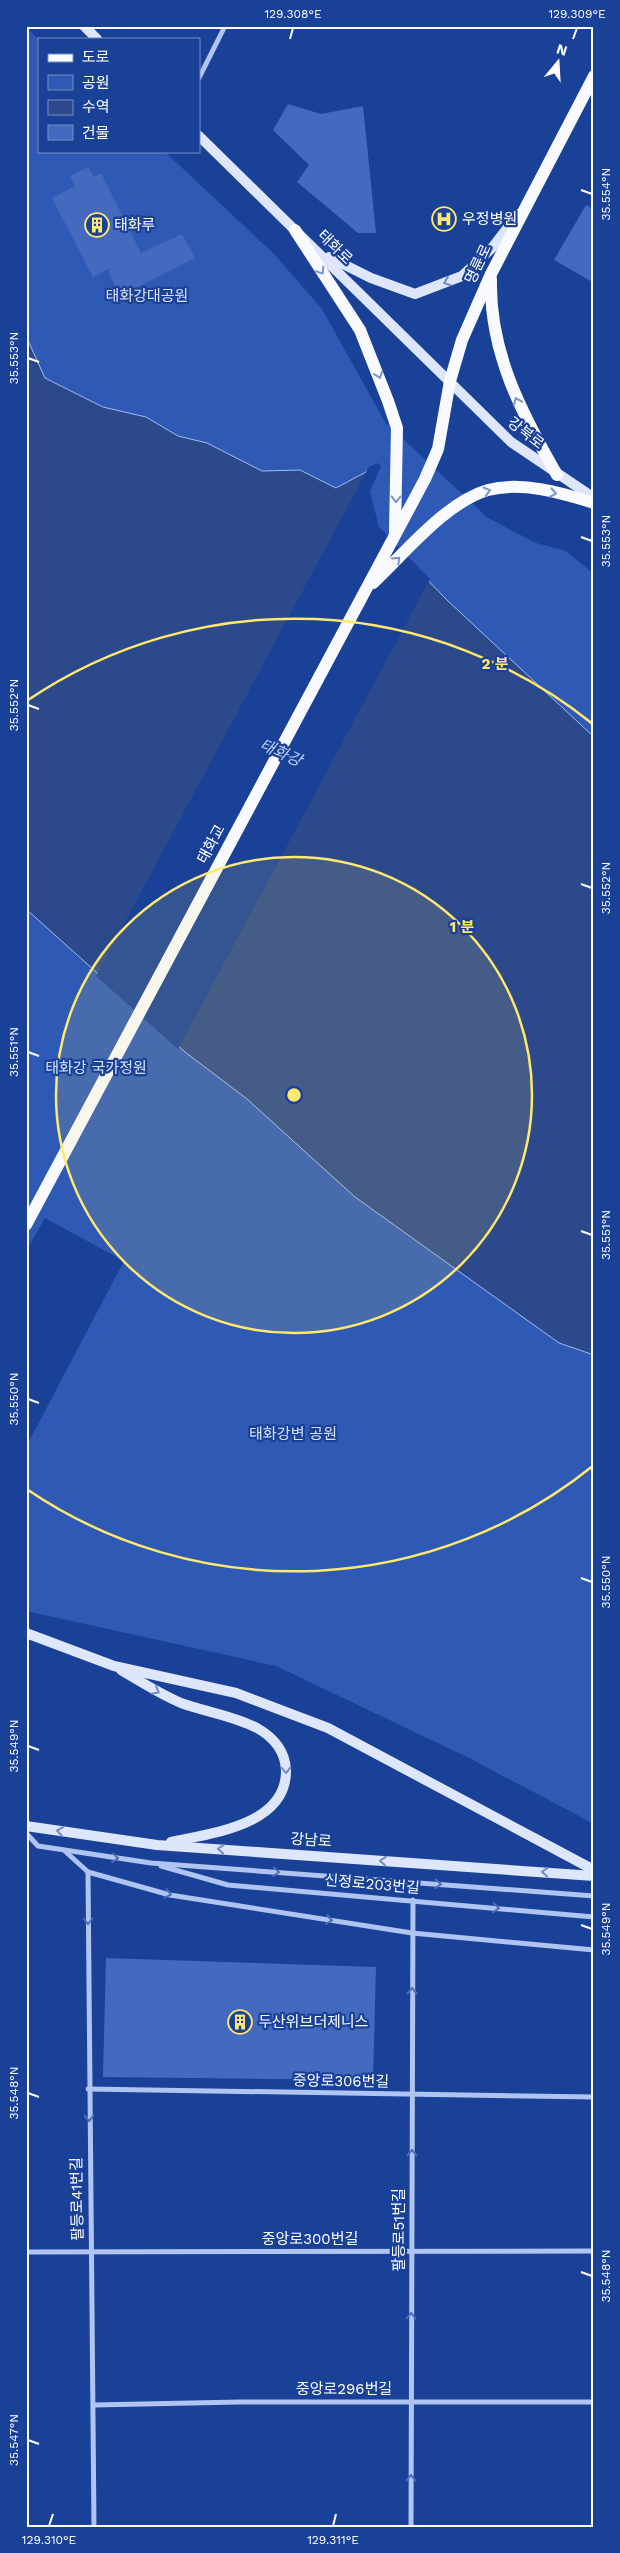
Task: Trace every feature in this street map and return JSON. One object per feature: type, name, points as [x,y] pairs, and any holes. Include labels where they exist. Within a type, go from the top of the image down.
[{"type":"main road","points":[[84,26],[96,38]]},
{"type":"main road","name":"명륜로","points":[[425,479],[438,449],[450,381],[462,340],[491,274],[594,76]]},
{"type":"main road","name":"태화로","points":[[200,137],[450,381]]},
{"type":"main road","points":[[319,252],[371,278],[415,294],[462,276],[492,248],[529,199]]},
{"type":"main road","points":[[295,230],[360,330],[376,366],[397,428],[395,534]]},
{"type":"main road","points":[[491,274],[490,302],[496,336],[508,378],[524,416],[557,475]]},
{"type":"main road","name":"강북로","points":[[450,381],[475,409],[511,442],[557,475],[594,498]]},
{"type":"main road","name":"태화교","points":[[26,1225],[425,479]]},
{"type":"main road","points":[[362,594],[440,518],[464,500],[489,490],[512,487],[556,493],[594,503]]},
{"type":"main road","points":[[26,1633],[114,1666],[236,1693],[328,1728],[594,1870]]},
{"type":"main road","points":[[114,1666],[160,1693],[257,1728],[277,1743],[286,1761],[286,1780],[277,1801],[259,1816],[222,1831],[157,1844]]},
{"type":"main road","name":"강남로","points":[[26,1826],[157,1844],[594,1876]]},
{"type":"street","points":[[200,76],[225,26]]},
{"type":"street","points":[[26,1834],[38,1846],[66,1852],[151,1863],[594,1896]]},
{"type":"street","points":[[66,1852],[88,1872],[170,1895],[412,1933],[594,1950]]},
{"type":"street","name":"신정로203번길","points":[[151,1863],[228,1885],[594,1917]]},
{"type":"street","name":"팔등로41번길","points":[[88,1872],[88,2089],[94,2405],[94,2527]]},
{"type":"street","name":"팔등로51번길","points":[[411,2527],[413,1900]]},
{"type":"street","name":"중앙로306번길","points":[[88,2089],[594,2097]]},
{"type":"street","name":"중앙로300번길","points":[[26,2252],[594,2252]]},
{"type":"street","name":"중앙로296번길","points":[[94,2405],[240,2402],[594,2402]]},
{"type":"green space","name":"태화강대공원","points":[[26,28],[38,38],[38,152],[165,152],[273,253],[322,309],[385,422],[488,518],[536,543],[566,551],[594,574],[594,737],[448,601],[336,488],[300,470],[262,471],[207,443],[178,436],[146,417],[103,407],[45,378],[26,336]]},
{"type":"green space","name":"태화강변 공원","points":[[26,909],[185,1052],[247,1099],[355,1197],[559,1343],[594,1355],[594,1824],[469,1758],[276,1666],[26,1611],[26,1447],[124,1261],[45,1218],[26,1251]]},
{"type":"water","name":"태화강","points":[[26,336],[45,378],[103,407],[146,417],[178,436],[207,443],[262,471],[300,470],[336,488],[379,465],[367,492],[377,528],[448,601],[594,737],[594,1355],[559,1343],[355,1197],[247,1099],[185,1052],[26,909]]},
{"type":"pier","points":[[378,463],[381,466],[370,492],[379,527],[430,579],[178,1049],[96,976],[369,467]]},
{"type":"building","points":[[288,104],[321,114],[363,106],[376,233],[358,233],[297,182],[309,165],[273,130]]},
{"type":"building","name":"태화루","points":[[88,167],[94,177],[101,173],[141,253],[182,234],[195,258],[120,296],[108,271],[111,268],[93,277],[52,198],[75,186],[70,176]]},
{"type":"building","points":[[586,205],[594,209],[594,283],[554,260]]},
{"type":"building","name":"두산위브더제니스","points":[[106,1958],[376,1967],[373,2080],[103,2077]]},
{"type":"place","name":"우정병원","points":[[444,219]]},
{"type":"place","name":"태화루","points":[[97,225]]},
{"type":"place","name":"두산위브더제니스","points":[[240,2022]]},
{"type":"park label","name":"태화강 국가정원","points":[[96,1068]]}]
